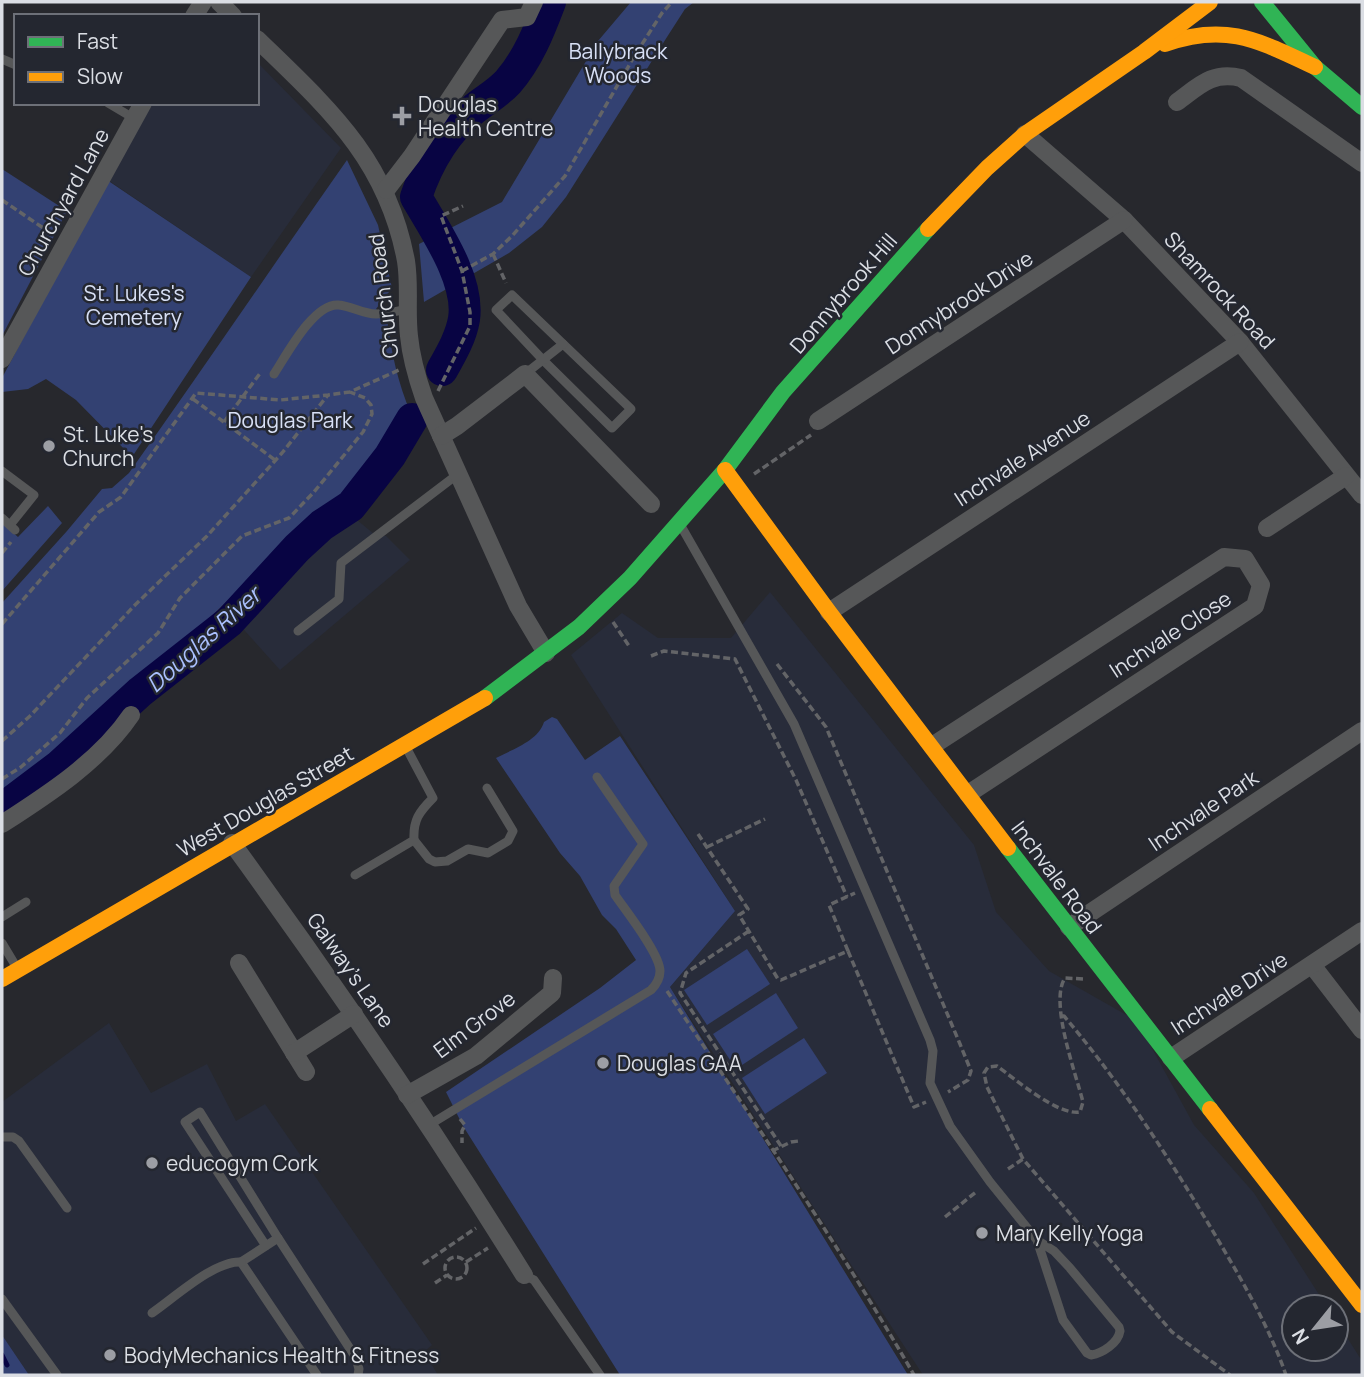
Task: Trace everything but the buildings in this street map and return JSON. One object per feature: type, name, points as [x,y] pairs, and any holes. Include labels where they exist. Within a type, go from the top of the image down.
[{"type":"main road","name":"Donnybrook Hill","points":[[546,653],[579,627],[630,578],[725,470],[783,392],[913,244],[987,168],[1025,134],[1144,52],[1210,2]]},
{"type":"main road","points":[[1262,2],[1315,67],[1362,107]]},
{"type":"main road","points":[[1144,52],[1179,37],[1218,31],[1250,39],[1315,67]]},
{"type":"main road","name":"Inchvale Road","points":[[725,470],[829,612],[1069,927],[1362,1305]]},
{"type":"main road","name":"West Douglas Street","points":[[2,979],[232,843],[405,746],[491,694],[546,653]]},
{"type":"street","points":[[386,190],[412,156],[502,20],[527,16],[534,2]]},
{"type":"street","name":"Church Road","points":[[259,41],[324,104],[364,153],[386,190],[398,225],[406,262],[410,291],[408,336],[416,376],[518,606],[546,653]]},
{"type":"street","points":[[1177,102],[1207,80],[1226,74],[1241,78],[1362,163]]},
{"type":"street","name":"Churchyard Lane","points":[[2,359],[139,111]]},
{"type":"street","name":"Shamrock Road","points":[[1025,134],[1124,220],[1240,342],[1362,495]]},
{"type":"street","name":"Donnybrook Drive","points":[[818,421],[1124,220]]},
{"type":"street","name":"Inchvale Avenue","points":[[829,612],[1240,342]]},
{"type":"street","points":[[441,436],[525,374],[651,503]]},
{"type":"street","points":[[1267,528],[1346,476]]},
{"type":"street","name":"Inchvale Close","points":[[932,746],[1224,557],[1245,559],[1261,585],[1255,606],[968,794]]},
{"type":"street","points":[[2,824],[50,792],[91,759],[131,715]]},
{"type":"street","name":"Inchvale Park","points":[[1069,927],[1362,731]]},
{"type":"street","name":"Galway's Lane","points":[[232,843],[429,1125],[495,1243],[524,1275]]},
{"type":"street","name":"Inchvale Drive","points":[[1171,1058],[1362,931]]},
{"type":"street","points":[[239,963],[306,1072]]},
{"type":"street","name":"Inchvale Drive","points":[[1312,965],[1362,1030]]},
{"type":"street","name":"Elm Grove","points":[[407,1095],[456,1069],[498,1040],[552,993],[553,978]]},
{"type":"street","points":[[294,1053],[354,1014]]},
{"type":"lane","points":[[116,105],[139,111]]},
{"type":"lane","points":[[512,295],[631,409],[612,428],[496,310],[512,295]]},
{"type":"lane","points":[[274,374],[311,320],[324,308],[341,304],[375,314],[408,309]]},
{"type":"lane","points":[[525,374],[563,344]]},
{"type":"lane","points":[[2,471],[34,495],[12,528],[2,518]]},
{"type":"lane","points":[[298,631],[339,599],[341,563],[458,474]]},
{"type":"lane","points":[[679,523],[776,690],[811,761],[930,1040],[933,1051],[930,1083],[937,1103],[990,1182],[1037,1240],[1054,1251],[1119,1327],[1118,1340],[1100,1353],[1087,1353],[1063,1320],[1037,1240]]},
{"type":"lane","points":[[405,746],[433,798],[414,821],[414,840],[429,859],[435,862],[447,861],[468,849],[488,853],[508,841],[513,831],[487,788]]},
{"type":"lane","points":[[429,1125],[651,990],[658,978],[660,973],[656,957],[615,895],[614,886],[643,844],[597,778]]},
{"type":"lane","points":[[355,875],[414,840]]},
{"type":"lane","points":[[2,917],[26,902]]},
{"type":"lane","points":[[2,943],[18,969]]},
{"type":"lane","points":[[266,1247],[185,1122],[200,1112],[356,1357],[358,1375]]},
{"type":"lane","points":[[2,1137],[13,1137],[19,1141],[67,1208]]},
{"type":"lane","points":[[152,1313],[217,1268],[234,1261],[242,1262],[278,1238]]},
{"type":"lane","points":[[242,1262],[317,1375]]},
{"type":"lane","points":[[524,1275],[534,1280],[600,1375]]},
{"type":"lane","points":[[2,1299],[57,1375]]},
{"type":"path","points":[[462,271],[493,254],[565,176],[632,60],[672,2]]},
{"type":"path","points":[[2,200],[66,244]]},
{"type":"path","points":[[445,380],[470,327],[468,291],[440,216],[463,206]]},
{"type":"path","points":[[493,254],[512,295]]},
{"type":"path","points":[[2,624],[99,512],[121,497],[196,393],[280,400],[328,395],[350,392],[399,370]]},
{"type":"path","points":[[224,423],[261,371]]},
{"type":"path","points":[[2,779],[60,733],[87,698],[158,633],[180,598],[242,536],[289,518],[314,492],[363,432],[372,414],[371,405],[365,398],[350,392]]},
{"type":"path","points":[[2,741],[30,716],[135,605],[208,536],[328,395]]},
{"type":"path","points":[[192,399],[275,460]]},
{"type":"path","points":[[739,487],[814,433],[818,421]]},
{"type":"path","points":[[2,553],[10,545]]},
{"type":"path","points":[[611,618],[629,646]]},
{"type":"path","points":[[651,656],[664,651],[735,659],[796,780],[847,897]]},
{"type":"path","points":[[774,661],[826,727],[971,1072],[968,1080],[957,1089],[943,1094]]},
{"type":"path","points":[[707,847],[765,819]]},
{"type":"path","points":[[698,834],[748,909],[739,915],[781,980],[848,951]]},
{"type":"path","points":[[882,881],[889,878]]},
{"type":"path","points":[[858,892],[829,905],[914,1107],[926,1101]]},
{"type":"path","points":[[749,931],[686,973],[680,993],[781,1146]]},
{"type":"path","points":[[1106,974],[1096,981],[1065,978],[1061,984],[1062,1027],[1083,1102],[1080,1112],[1068,1112],[997,1066],[988,1067],[984,1073],[987,1087],[1023,1158],[1172,1332],[1230,1375]]},
{"type":"path","points":[[658,978],[873,1306],[914,1375]]},
{"type":"path","points":[[1062,1016],[1122,1088],[1160,1144],[1258,1310],[1286,1375]]},
{"type":"path","points":[[451,1110],[465,1125],[462,1131],[465,1150]]},
{"type":"path","points":[[772,1151],[799,1141]]},
{"type":"path","points":[[1008,1169],[1023,1158]]},
{"type":"path","points":[[945,1217],[976,1192]]},
{"type":"path","points":[[423,1264],[476,1228],[483,1237]]},
{"type":"path","points":[[495,1243],[495,1256]]},
{"type":"path","points":[[466,1262],[495,1243]]},
{"type":"path","points":[[444,1250],[450,1258]]},
{"type":"path","points":[[460,1257],[466,1262],[468,1269],[464,1276],[457,1279],[447,1275],[445,1264],[450,1258],[460,1257]]},
{"type":"path","points":[[435,1283],[447,1275]]},
{"type":"shaded area","points":[[259,64],[341,148],[251,277],[108,180],[151,105],[259,105]]},
{"type":"shaded area","points":[[351,515],[374,534],[386,536],[410,560],[280,670],[237,622],[242,610],[299,552],[304,556]]},
{"type":"shaded area","points":[[770,592],[974,845],[996,912],[1049,971],[1137,1021],[1194,1125],[1254,1193],[1318,1293],[1280,1293],[1280,1363],[1350,1363],[1350,1342],[1362,1361],[1362,1375],[923,1375],[670,987],[735,911],[571,655],[622,613],[658,638],[731,638]]},
{"type":"shaded area","points":[[109,1023],[151,1093],[207,1064],[236,1121],[265,1104],[432,1345],[424,1352],[438,1375],[29,1375],[2,1335],[2,1102]]},
{"type":"green space","name":"Ballybrack Woods","points":[[631,2],[694,2],[685,9],[566,197],[542,227],[509,253],[424,302],[419,244],[502,202],[598,41]]},
{"type":"green space","name":"Douglas Park","points":[[347,160],[378,225],[392,288],[376,309],[387,318],[402,391],[411,414],[404,431],[357,497],[244,585],[32,787],[2,809],[2,603],[102,489],[112,488],[129,473]]},
{"type":"green space","points":[[2,169],[67,211],[2,336]]},
{"type":"green space","name":"St. Lukes's Cemetery","points":[[107,180],[251,277],[132,457],[76,400],[46,379],[28,389],[2,392],[2,378]]},
{"type":"green space","points":[[48,506],[62,523],[2,591],[2,523],[18,537]]},
{"type":"green space","name":"Douglas GAA","points":[[552,717],[557,719],[585,760],[620,736],[735,911],[670,987],[908,1375],[620,1375],[463,1126],[446,1092],[600,988],[636,960],[616,929],[602,915],[580,876],[560,853],[496,758],[531,739],[544,722]]},
{"type":"green space","points":[[747,949],[770,984],[707,1025],[684,990]]},
{"type":"green space","points":[[776,993],[798,1028],[736,1069],[713,1034]]},
{"type":"green space","points":[[804,1038],[827,1073],[765,1114],[742,1078]]},
{"type":"green space","points":[[2,1335],[29,1375],[2,1375]]},
{"type":"waterway","name":"Douglas River","points":[[442,370],[461,332],[464,319],[462,288],[441,240],[416,197],[432,160],[446,138],[464,118],[500,90],[515,73],[542,24],[550,2]]},
{"type":"waterway","name":"Douglas River","points":[[2,809],[59,766],[140,692],[229,622],[297,548],[322,525],[351,506],[390,456],[412,419]]},
{"type":"waterway","points":[[2,1355],[7,1365]]},
{"type":"traffic: fast","points":[[1262,2],[1315,67],[1362,107]]},
{"type":"traffic: fast","points":[[485,698],[579,627],[630,578],[725,470],[783,392],[928,229]]},
{"type":"traffic: fast","points":[[1008,848],[1210,1109]]},
{"type":"traffic: slow","points":[[928,229],[987,168],[1025,134],[1144,52],[1210,2]]},
{"type":"traffic: slow","points":[[1165,44],[1187,38],[1225,35],[1259,42],[1315,67]]},
{"type":"traffic: slow","points":[[725,470],[1008,848]]},
{"type":"traffic: slow","points":[[2,979],[485,698]]},
{"type":"traffic: slow","points":[[1210,1109],[1362,1305]]},
{"type":"place","name":"Douglas Health Centre","points":[[402,116]]},
{"type":"place","name":"St. Luke's Church","points":[[49,446]]},
{"type":"place","name":"Douglas GAA","points":[[603,1063]]},
{"type":"place","name":"educogym Cork","points":[[152,1163]]},
{"type":"place","name":"Mary Kelly Yoga","points":[[982,1233]]},
{"type":"place","name":"BodyMechanics Health & Fitness","points":[[110,1355]]}]
